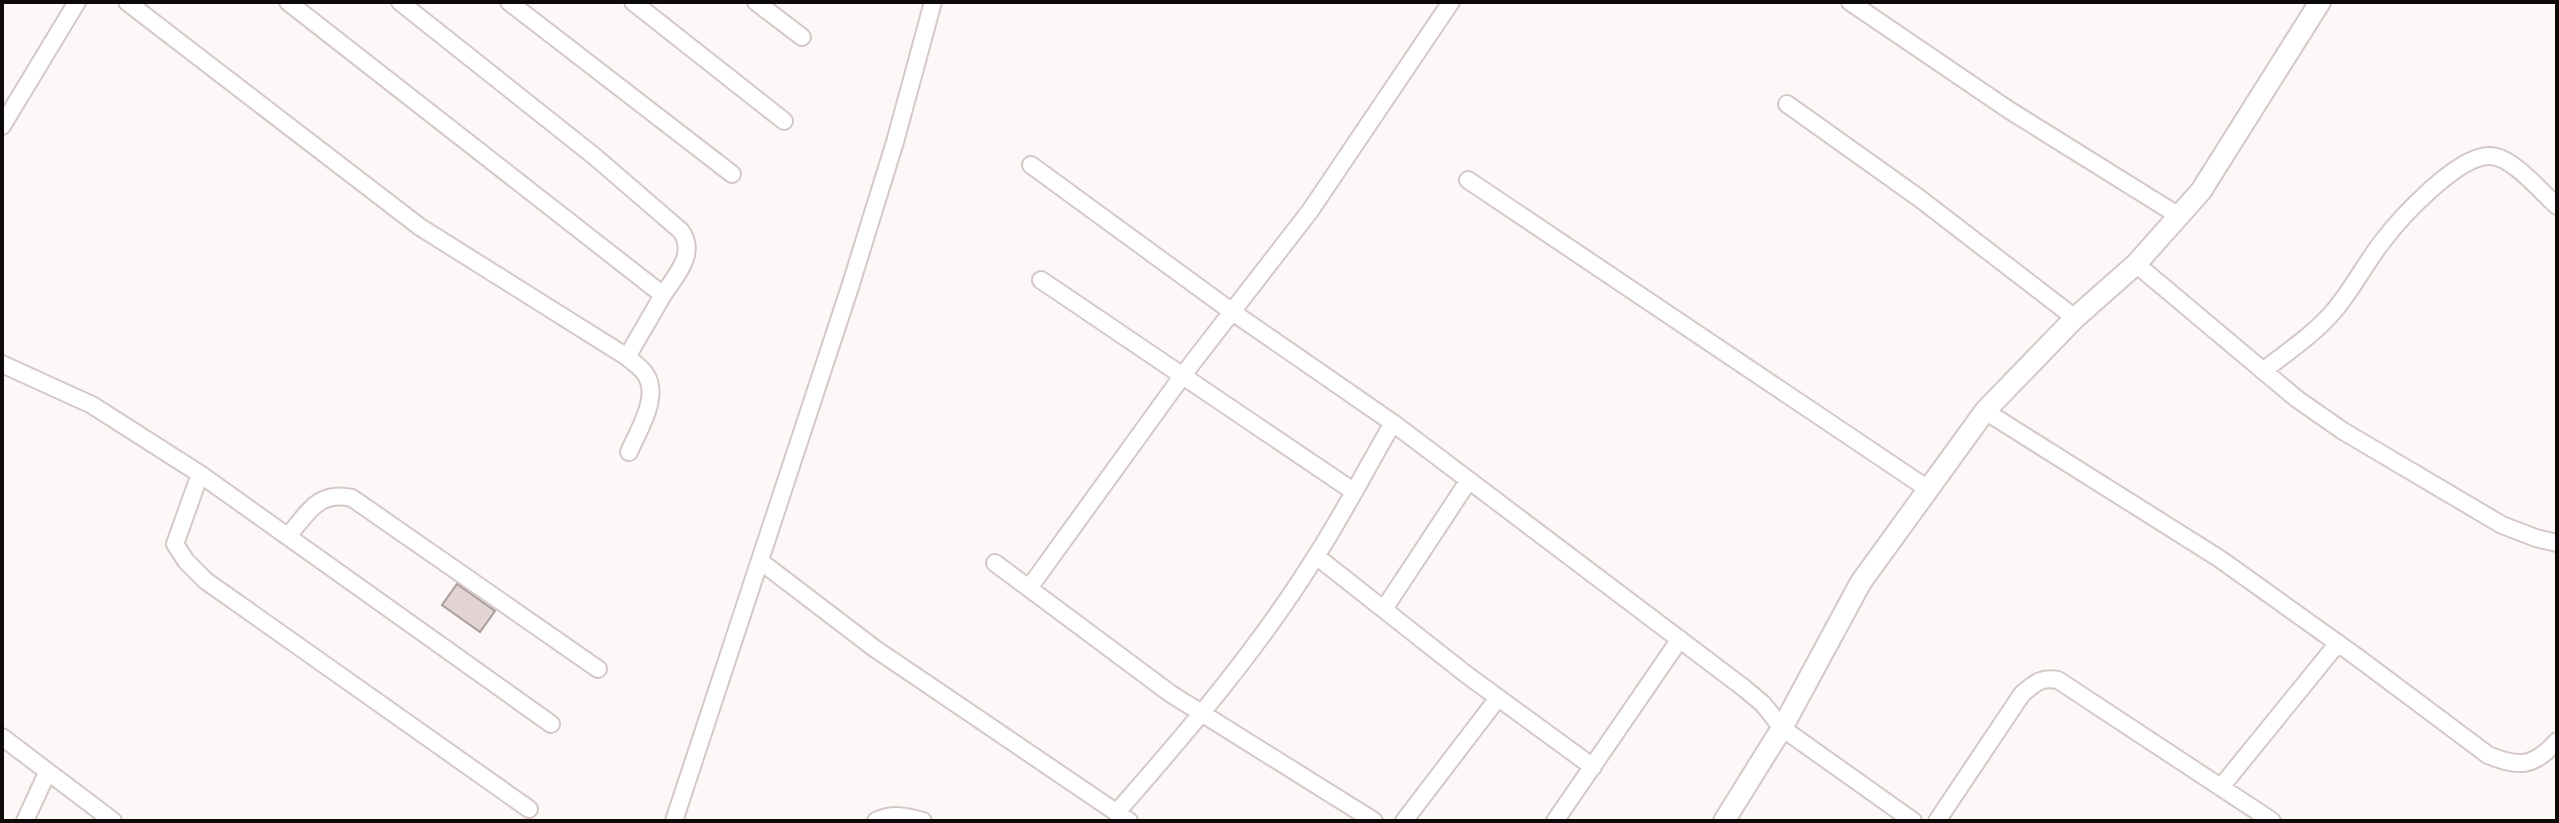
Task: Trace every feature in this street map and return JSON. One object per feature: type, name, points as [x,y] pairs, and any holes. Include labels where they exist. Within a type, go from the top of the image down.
[{"type":"street","points":[[2,126],[77,2]]},
{"type":"street","points":[[127,2],[420,227],[627,357],[645,374],[651,391],[646,412],[629,452]]},
{"type":"street","points":[[288,2],[663,295]]},
{"type":"street","points":[[400,2],[594,156],[681,231],[688,246],[686,260],[627,357]]},
{"type":"street","points":[[509,2],[732,174]]},
{"type":"street","points":[[633,2],[784,121]]},
{"type":"street","points":[[756,2],[802,37]]},
{"type":"street","points":[[674,821],[868,229],[933,2]]},
{"type":"street","points":[[1850,2],[2009,110],[2179,216]]},
{"type":"street","points":[[1724,821],[1782,728],[1861,582],[1928,489],[1985,411],[2075,318],[2136,264],[2201,191],[2320,2]]},
{"type":"street","points":[[1029,588],[1183,375],[1310,211],[1446,4]]},
{"type":"street","points":[[1787,104],[1919,198],[2075,318]]},
{"type":"street","points":[[2263,371],[2304,340],[2335,309],[2407,212],[2473,159],[2490,156],[2514,166],[2557,206]]},
{"type":"street","points":[[1031,165],[1231,311],[1393,423],[1763,704],[1782,728],[1913,821]]},
{"type":"street","points":[[1468,180],[1928,489]]},
{"type":"street","points":[[2136,264],[2263,371],[2331,423],[2502,525],[2557,543]]},
{"type":"street","points":[[1041,280],[1353,491]]},
{"type":"street","points":[[2,364],[92,405],[200,474],[551,724]]},
{"type":"street","points":[[1985,411],[2220,559],[2488,755],[2507,763],[2525,765],[2557,741]]},
{"type":"street","points":[[760,561],[874,648],[1123,817],[1316,556],[1393,423]]},
{"type":"street","points":[[200,474],[175,544],[186,561],[206,581],[529,809]]},
{"type":"street","points":[[1384,609],[1469,480]]},
{"type":"street","points":[[288,536],[320,500],[338,495],[352,498],[598,669]]},
{"type":"street","points":[[1316,556],[1498,698],[1593,767]]},
{"type":"street","points":[[995,563],[1202,714],[1374,821]]},
{"type":"street","points":[[1555,821],[1680,639]]},
{"type":"street","points":[[2221,787],[2338,643]]},
{"type":"street","points":[[1937,821],[2022,694],[2036,681],[2046,678],[2058,680],[2272,821]]},
{"type":"street","points":[[1404,821],[1498,698]]},
{"type":"street","points":[[2,737],[113,821]]},
{"type":"street","points":[[25,821],[47,773]]},
{"type":"street","points":[[876,821],[903,815],[923,821]]},
{"type":"building","points":[[457,584],[495,611],[480,632],[442,605]]}]
